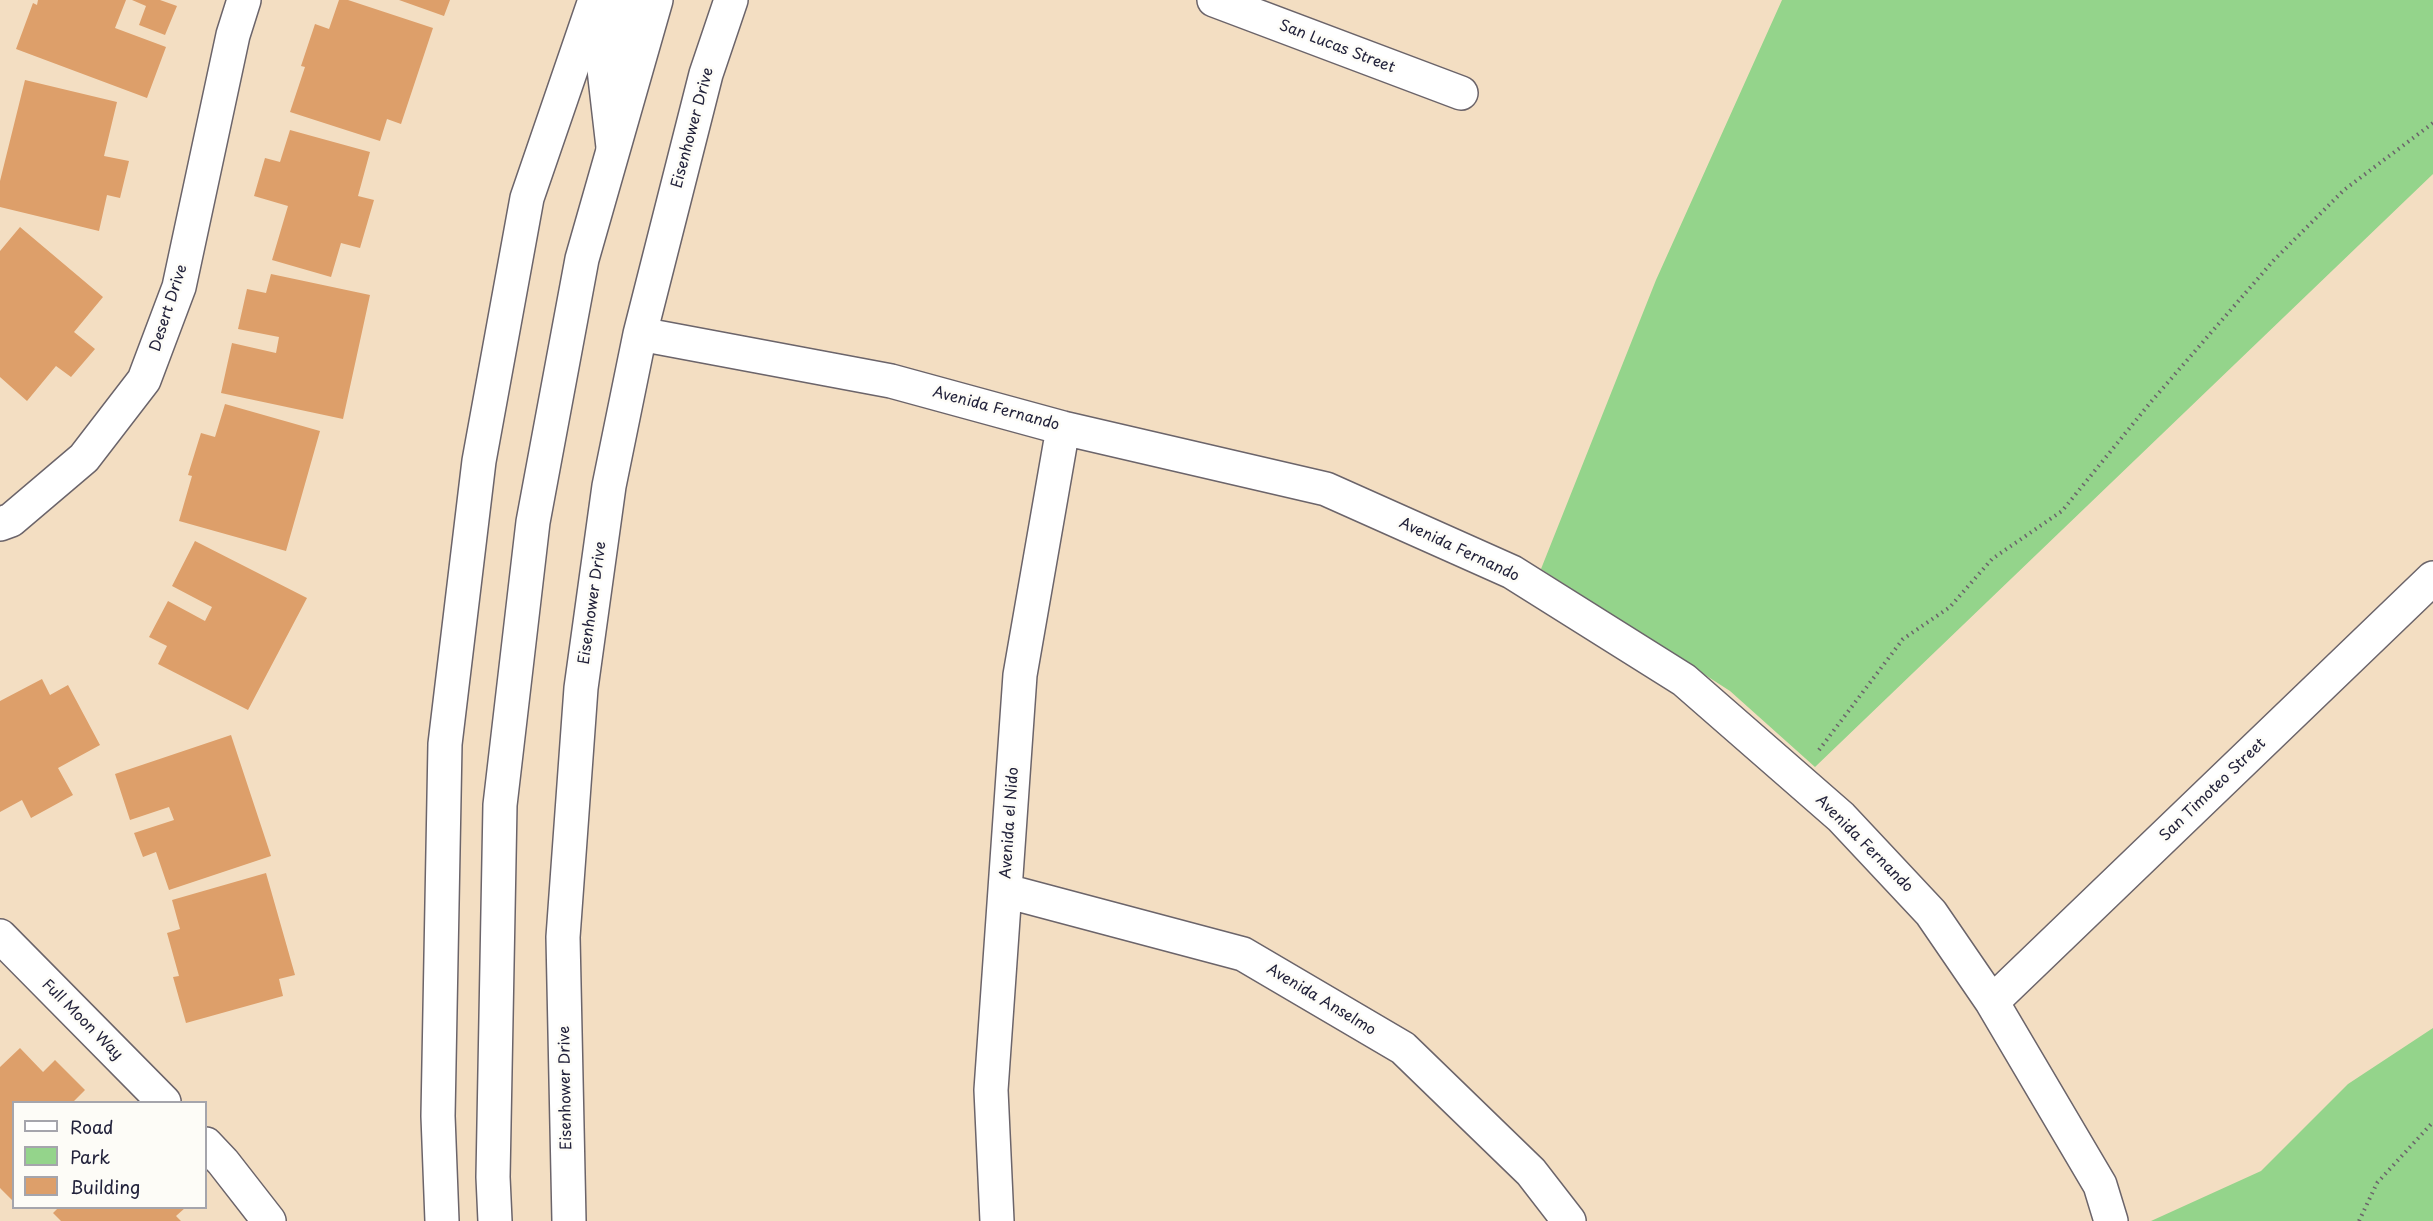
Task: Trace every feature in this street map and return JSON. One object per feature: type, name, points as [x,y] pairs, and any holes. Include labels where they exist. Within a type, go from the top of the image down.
[{"type":"street","name":"Desert Drive","points":[[0,525],[10,520],[84,458],[144,380],[179,286],[233,35],[244,0]]},
{"type":"street","points":[[442,1221],[438,1116],[445,744],[479,461],[527,198],[595,0]]},
{"type":"street","points":[[613,147],[604,69],[625,0]]},
{"type":"street","points":[[495,1221],[493,1165],[500,805],[533,522],[582,259],[656,0]]},
{"type":"street","name":"Eisenhower Drive","points":[[569,1221],[563,937],[581,688],[609,486],[640,334],[706,74],[731,0]]},
{"type":"street","name":"San Lucas Street","points":[[1214,0],[1461,93]]},
{"type":"street","name":"Avenida Fernando","points":[[640,334],[891,381],[1063,428],[1326,489],[1512,572],[1684,680],[1841,817],[1932,913],[1992,1002],[2100,1185],[2111,1221]]},
{"type":"street","name":"Avenida el Nido","points":[[997,1221],[990,1090],[1020,675],[1063,428]]},
{"type":"street","name":"San Timoteo Street","points":[[1992,1002],[2433,578]]},
{"type":"street","name":"Avenida Anselmo","points":[[1006,891],[1243,954],[1403,1048],[1531,1172],[1569,1221]]},
{"type":"street","name":"Full Moon Way","points":[[0,936],[163,1101]]},
{"type":"street","points":[[207,1145],[269,1221]]},
{"type":"path","points":[[1818,751],[1903,639],[1950,607],[1992,559],[2062,511],[2150,403],[2274,260],[2344,190],[2433,123]]},
{"type":"path","points":[[2359,1221],[2377,1184],[2433,1122]]},
{"type":"green space","points":[[1782,0],[2433,0],[2433,174],[1815,767],[1730,691],[1541,569],[1656,280]]},
{"type":"green space","points":[[2433,1028],[2433,1221],[2151,1221],[2261,1171],[2348,1084]]},
{"type":"building","points":[[38,0],[126,0],[115,28],[166,47],[147,98],[16,49],[33,3],[37,5]]},
{"type":"building","points":[[132,0],[160,0],[177,6],[165,35],[139,25],[146,6]]},
{"type":"building","points":[[339,0],[348,0],[433,28],[401,124],[387,119],[380,141],[290,112],[305,67],[301,66],[315,24],[329,29]]},
{"type":"building","points":[[399,0],[450,0],[444,16]]},
{"type":"building","points":[[25,80],[117,102],[104,156],[129,161],[120,198],[107,195],[99,231],[0,207],[0,181]]},
{"type":"building","points":[[290,130],[370,152],[358,196],[374,200],[360,248],[341,243],[331,277],[272,260],[288,206],[254,196],[265,158],[280,162]]},
{"type":"building","points":[[20,227],[103,297],[74,332],[95,349],[71,377],[56,366],[27,401],[0,377],[0,251]]},
{"type":"building","points":[[271,274],[370,295],[343,419],[221,393],[232,343],[276,353],[279,337],[238,329],[247,289],[266,293]]},
{"type":"building","points":[[225,404],[320,431],[286,551],[179,521],[192,476],[188,475],[201,433],[215,437]]},
{"type":"building","points":[[195,541],[307,598],[248,710],[158,664],[167,646],[149,637],[168,601],[205,621],[212,607],[172,586]]},
{"type":"building","points":[[42,679],[50,695],[68,685],[100,745],[58,768],[73,795],[31,818],[22,800],[0,812],[0,701]]},
{"type":"building","points":[[231,735],[271,856],[169,890],[156,852],[143,857],[134,833],[174,820],[169,807],[130,820],[115,774]]},
{"type":"building","points":[[266,873],[295,975],[279,979],[283,996],[186,1023],[173,977],[179,976],[167,933],[180,929],[172,900]]},
{"type":"building","points":[[20,1048],[43,1072],[55,1060],[85,1090],[74,1101],[12,1101],[12,1200],[0,1188],[0,1067]]},
{"type":"building","points":[[57,1209],[184,1209],[176,1216],[181,1221],[61,1221],[53,1213]]}]
